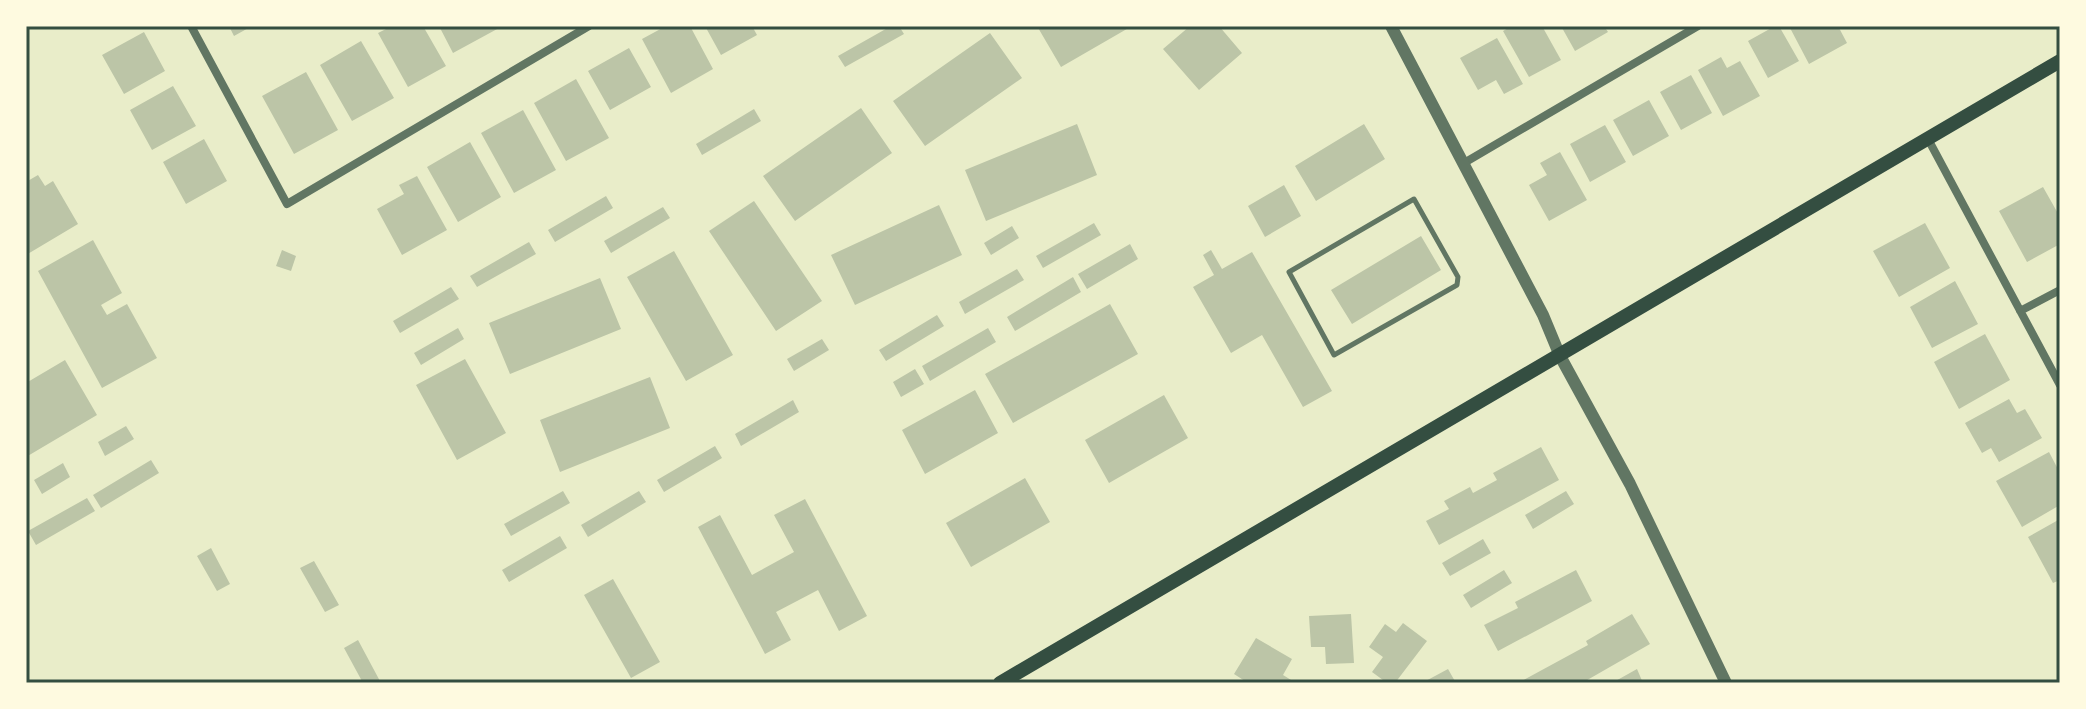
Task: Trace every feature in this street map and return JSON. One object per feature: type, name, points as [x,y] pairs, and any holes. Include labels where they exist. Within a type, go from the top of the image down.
[{"type":"main road","points":[[1000,683],[2060,61]]},
{"type":"street","points":[[191,26],[287,204],[589,26]]},
{"type":"street","points":[[1391,26],[1543,315],[1560,356],[1630,484],[1726,683]]},
{"type":"street","points":[[1464,163],[1698,26]]},
{"type":"street","points":[[1928,139],[2060,385]]},
{"type":"street","points":[[2020,311],[2060,290]]},
{"type":"lane","points":[[1414,199],[1459,281],[1457,285],[1334,355],[1289,272],[1414,199]]},
{"type":"building","points":[[229,26],[252,26],[234,36]]},
{"type":"building","points":[[392,26],[423,26],[446,66],[408,87],[378,33]]},
{"type":"building","points":[[439,26],[497,26],[499,28],[453,53]]},
{"type":"building","points":[[666,26],[690,26],[713,69],[671,93],[642,39]]},
{"type":"building","points":[[705,26],[752,26],[757,35],[721,55]]},
{"type":"building","points":[[891,26],[899,26],[904,34],[845,67],[838,56]]},
{"type":"building","points":[[1037,26],[1132,26],[1061,67]]},
{"type":"building","points":[[1190,26],[1219,26],[1242,53],[1199,90],[1163,49]]},
{"type":"building","points":[[1512,26],[1542,26],[1561,60],[1529,77],[1503,31]]},
{"type":"building","points":[[1561,26],[1604,26],[1608,32],[1575,51]]},
{"type":"building","points":[[1779,26],[1799,61],[1768,78],[1748,41]]},
{"type":"building","points":[[1789,26],[1838,26],[1847,43],[1809,64]]},
{"type":"building","points":[[144,32],[165,71],[124,94],[102,55]]},
{"type":"building","points":[[990,33],[1022,78],[925,146],[893,101]]},
{"type":"building","points":[[1497,38],[1523,84],[1504,94],[1496,80],[1478,90],[1460,58]]},
{"type":"building","points":[[361,41],[394,98],[352,121],[320,65]]},
{"type":"building","points":[[629,48],[651,87],[610,110],[588,71]]},
{"type":"building","points":[[1721,57],[1727,68],[1740,61],[1760,96],[1723,116],[1698,70]]},
{"type":"building","points":[[306,72],[338,130],[294,154],[262,96]]},
{"type":"building","points":[[1691,75],[1712,113],[1681,130],[1660,92]]},
{"type":"building","points":[[576,79],[609,138],[566,161],[534,103]]},
{"type":"building","points":[[173,86],[196,126],[152,150],[130,110]]},
{"type":"building","points":[[1649,100],[1669,136],[1633,156],[1613,120]]},
{"type":"building","points":[[861,108],[892,153],[795,221],[763,176]]},
{"type":"building","points":[[754,109],[761,121],[702,155],[696,144]]},
{"type":"building","points":[[523,110],[556,170],[514,193],[481,133]]},
{"type":"building","points":[[1077,124],[1097,175],[986,221],[965,170]]},
{"type":"building","points":[[1364,124],[1385,159],[1316,201],[1295,166]]},
{"type":"building","points":[[1605,125],[1626,162],[1590,182],[1570,144]]},
{"type":"building","points":[[204,139],[227,181],[186,204],[163,162]]},
{"type":"building","points":[[470,142],[501,197],[458,222],[427,167]]},
{"type":"building","points":[[1560,152],[1587,200],[1549,221],[1529,185],[1547,175],[1540,163]]},
{"type":"building","points":[[38,175],[45,186],[53,181],[78,224],[26,255],[26,182]]},
{"type":"building","points":[[417,176],[447,230],[402,255],[377,209],[404,194],[399,185]]},
{"type":"building","points":[[1284,185],[1301,216],[1265,237],[1248,206]]},
{"type":"building","points":[[2043,187],[2060,217],[2060,244],[2027,262],[1999,211]]},
{"type":"building","points":[[606,196],[613,208],[555,242],[548,230]]},
{"type":"building","points":[[754,201],[822,301],[776,331],[709,231]]},
{"type":"building","points":[[939,205],[962,255],[855,305],[831,255]]},
{"type":"building","points":[[663,207],[670,218],[611,253],[604,241]]},
{"type":"building","points":[[1094,223],[1101,235],[1043,268],[1036,256]]},
{"type":"building","points":[[1925,223],[1950,268],[1899,297],[1873,251]]},
{"type":"building","points":[[1012,226],[1019,238],[991,255],[984,243]]},
{"type":"building","points":[[1421,236],[1441,270],[1352,324],[1331,290]]},
{"type":"building","points":[[93,240],[122,293],[101,305],[107,315],[127,304],[157,358],[102,388],[38,271]]},
{"type":"building","points":[[529,242],[536,254],[477,287],[470,276]]},
{"type":"building","points":[[1130,244],[1138,259],[1087,289],[1078,274]]},
{"type":"building","points":[[282,250],[296,256],[291,271],[276,266]]},
{"type":"building","points":[[1211,250],[1222,269],[1252,252],[1332,391],[1303,407],[1262,335],[1231,353],[1193,287],[1214,275],[1203,255]]},
{"type":"building","points":[[674,251],[733,355],[686,381],[627,277]]},
{"type":"building","points":[[1017,269],[1024,280],[965,314],[959,302]]},
{"type":"building","points":[[1073,277],[1081,292],[1015,331],[1007,317]]},
{"type":"building","points":[[600,278],[621,329],[510,374],[489,323]]},
{"type":"building","points":[[1955,281],[1978,324],[1932,348],[1910,307]]},
{"type":"building","points":[[451,287],[459,299],[400,333],[393,321]]},
{"type":"building","points":[[1110,304],[1138,354],[1013,423],[985,374]]},
{"type":"building","points":[[937,315],[944,326],[886,361],[879,350]]},
{"type":"building","points":[[458,328],[464,339],[421,365],[414,353]]},
{"type":"building","points":[[988,328],[996,342],[930,381],[922,366]]},
{"type":"building","points":[[1985,334],[2010,380],[1959,409],[1934,362]]},
{"type":"building","points":[[822,339],[829,350],[794,371],[787,359]]},
{"type":"building","points":[[465,359],[506,433],[457,460],[416,385]]},
{"type":"building","points":[[65,360],[97,415],[26,457],[26,383]]},
{"type":"building","points":[[915,369],[924,384],[901,397],[893,382]]},
{"type":"building","points":[[650,377],[670,428],[560,472],[540,420]]},
{"type":"building","points":[[975,390],[998,433],[925,474],[902,430]]},
{"type":"building","points":[[1164,395],[1188,438],[1109,483],[1085,440]]},
{"type":"building","points":[[2009,399],[2017,413],[2025,409],[2042,438],[1999,462],[1991,448],[1982,453],[1965,423]]},
{"type":"building","points":[[793,400],[799,412],[741,446],[735,434]]},
{"type":"building","points":[[126,426],[134,439],[105,456],[98,442]]},
{"type":"building","points":[[715,446],[722,458],[664,492],[657,480]]},
{"type":"building","points":[[1541,447],[1559,480],[1439,545],[1426,521],[1449,509],[1444,501],[1470,487],[1473,493],[1497,480],[1493,473]]},
{"type":"building","points":[[2049,452],[2060,473],[2060,505],[2022,527],[1996,481]]},
{"type":"building","points":[[151,460],[159,473],[101,508],[93,495]]},
{"type":"building","points":[[63,463],[70,477],[42,494],[34,480]]},
{"type":"building","points":[[1025,478],[1050,522],[971,567],[946,523]]},
{"type":"building","points":[[563,491],[570,503],[511,536],[504,524]]},
{"type":"building","points":[[639,491],[646,502],[588,537],[581,525]]},
{"type":"building","points":[[1566,491],[1574,504],[1533,529],[1525,515]]},
{"type":"building","points":[[87,498],[95,511],[36,545],[28,531]]},
{"type":"building","points":[[805,499],[867,616],[839,631],[818,590],[776,612],[791,640],[765,654],[698,527],[720,515],[752,575],[794,552],[774,515]]},
{"type":"building","points":[[2060,519],[2060,580],[2053,583],[2028,537]]},
{"type":"building","points":[[560,536],[567,548],[509,582],[502,570]]},
{"type":"building","points":[[1483,539],[1491,553],[1450,576],[1442,563]]},
{"type":"building","points":[[211,548],[230,584],[217,591],[197,556]]},
{"type":"building","points":[[314,561],[339,605],[325,612],[300,568]]},
{"type":"building","points":[[1504,570],[1512,583],[1471,608],[1463,595]]},
{"type":"building","points":[[1576,570],[1592,601],[1498,651],[1484,625],[1518,608],[1515,602]]},
{"type":"building","points":[[613,579],[660,662],[631,678],[584,595]]},
{"type":"building","points":[[1351,614],[1354,663],[1326,664],[1325,647],[1311,647],[1309,616]]},
{"type":"building","points":[[1632,614],[1650,644],[1582,683],[1518,683],[1588,645],[1586,641]]},
{"type":"building","points":[[1403,623],[1427,641],[1395,683],[1387,683],[1372,672],[1383,657],[1369,647],[1385,624],[1396,632]]},
{"type":"building","points":[[1256,638],[1292,659],[1283,675],[1296,683],[1248,683],[1234,674]]},
{"type":"building","points":[[358,640],[381,683],[363,683],[344,648]]},
{"type":"building","points":[[1448,669],[1456,683],[1422,683]]},
{"type":"building","points":[[1637,669],[1643,683],[1612,683]]}]
